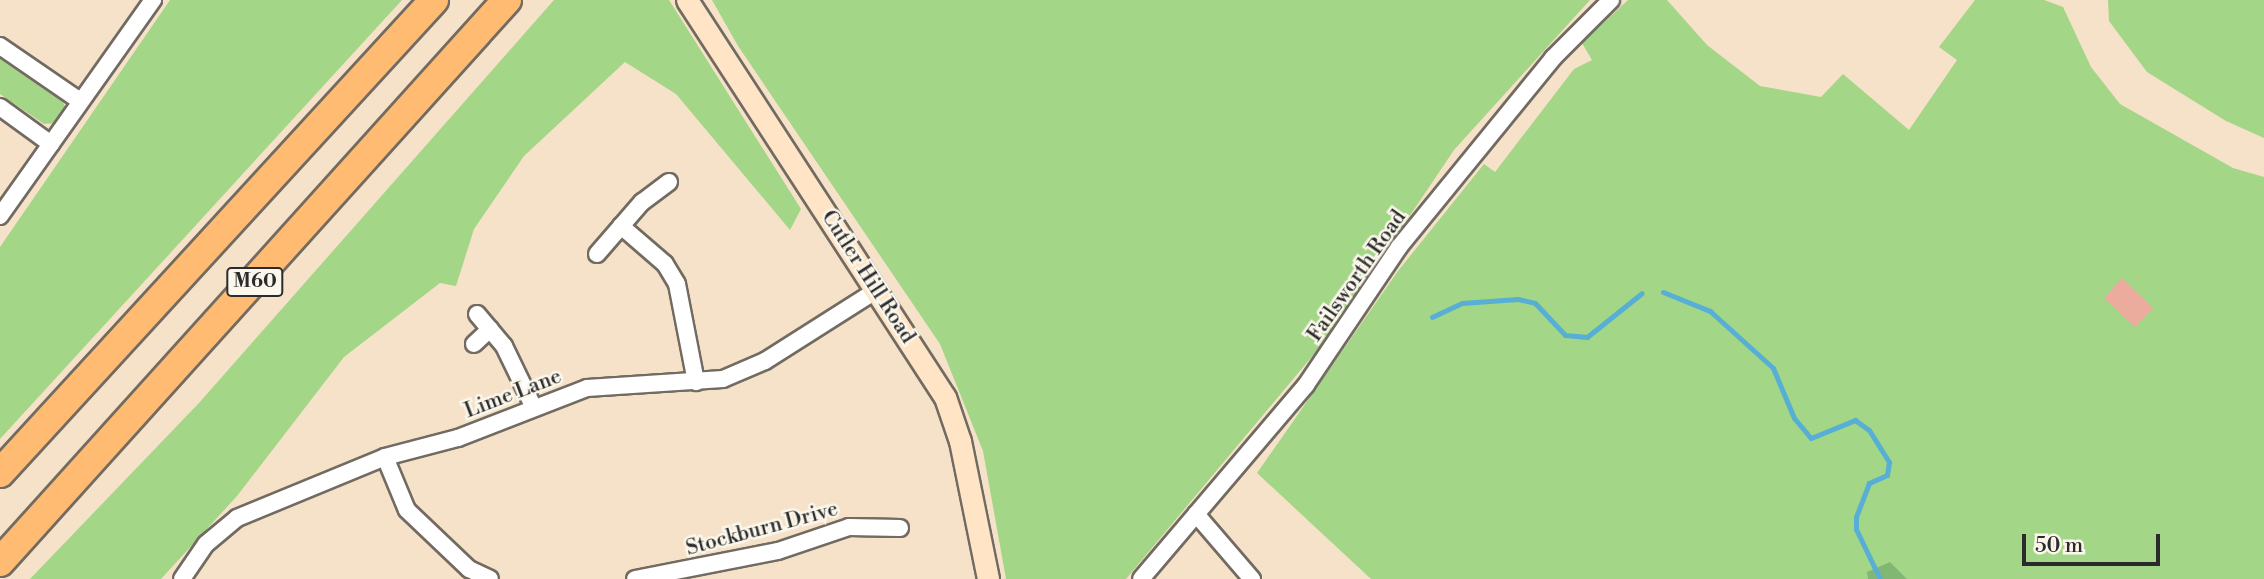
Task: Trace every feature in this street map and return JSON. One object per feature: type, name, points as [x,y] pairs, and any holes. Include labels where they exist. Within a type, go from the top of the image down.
[{"type":"highway","name":"M60","points":[[0,473],[434,0]]},
{"type":"highway","name":"M60","points":[[0,562],[507,0]]},
{"type":"street","points":[[0,216],[153,0]]},
{"type":"street","name":"Cutler Hill Road","points":[[687,0],[935,379],[953,416],[988,579]]},
{"type":"street","name":"Failsworth Road","points":[[1141,579],[1306,385],[1399,247],[1553,58],[1611,0]]},
{"type":"street","points":[[0,46],[80,101]]},
{"type":"street","points":[[0,107],[51,144]]},
{"type":"street","points":[[597,254],[642,202],[669,182]]},
{"type":"street","points":[[621,226],[665,264],[677,284],[696,382]]},
{"type":"street","name":"Lime Lane","points":[[182,579],[195,557],[227,524],[385,457],[458,438],[587,388],[723,379],[765,361],[877,290]]},
{"type":"street","points":[[477,314],[504,346],[534,408]]},
{"type":"street","points":[[474,344],[490,329]]},
{"type":"street","points":[[385,457],[407,510],[466,574],[490,579]]},
{"type":"street","points":[[1196,514],[1252,579]]},
{"type":"street","name":"Stockburn Drive","points":[[635,579],[778,551],[849,527],[900,528]]},
{"type":"green space","points":[[170,0],[402,0],[0,439],[0,247]]},
{"type":"green space","points":[[554,0],[669,0],[801,209],[790,230],[676,94],[625,62],[524,156],[474,229],[456,286],[440,283],[344,357],[237,496],[161,579],[30,579],[199,403]]},
{"type":"green space","points":[[712,0],[1590,0],[1454,150],[1329,336],[1126,579],[1006,579],[983,451],[940,344],[738,46]]},
{"type":"green space","points":[[1628,0],[1667,0],[1707,45],[1760,86],[1821,97],[1843,74],[1909,130],[1957,60],[1939,47],[1975,0],[2044,0],[2063,7],[2091,67],[2120,104],[2233,168],[2264,177],[2264,579],[1371,579],[1257,473],[1398,271],[1484,164],[1495,172],[1574,69],[1592,60],[1582,43]]},
{"type":"green space","points":[[2108,0],[2264,0],[2264,138],[2226,121],[2147,72],[2109,21]]},
{"type":"green space","points":[[0,59],[63,102],[66,109],[58,123],[44,124],[0,94]]},
{"type":"green space","points":[[1890,562],[1907,579],[1868,579],[1867,572]]},
{"type":"building","points":[[2122,278],[2153,308],[2135,327],[2104,298]]},
{"type":"waterway","points":[[1663,292],[1710,311],[1773,368],[1794,418],[1811,438],[1855,420],[1869,430],[1889,462],[1887,475],[1869,483],[1856,517],[1856,529],[1880,579]]},
{"type":"waterway","points":[[1432,317],[1462,303],[1518,299],[1535,303],[1565,335],[1587,337],[1642,293]]}]
